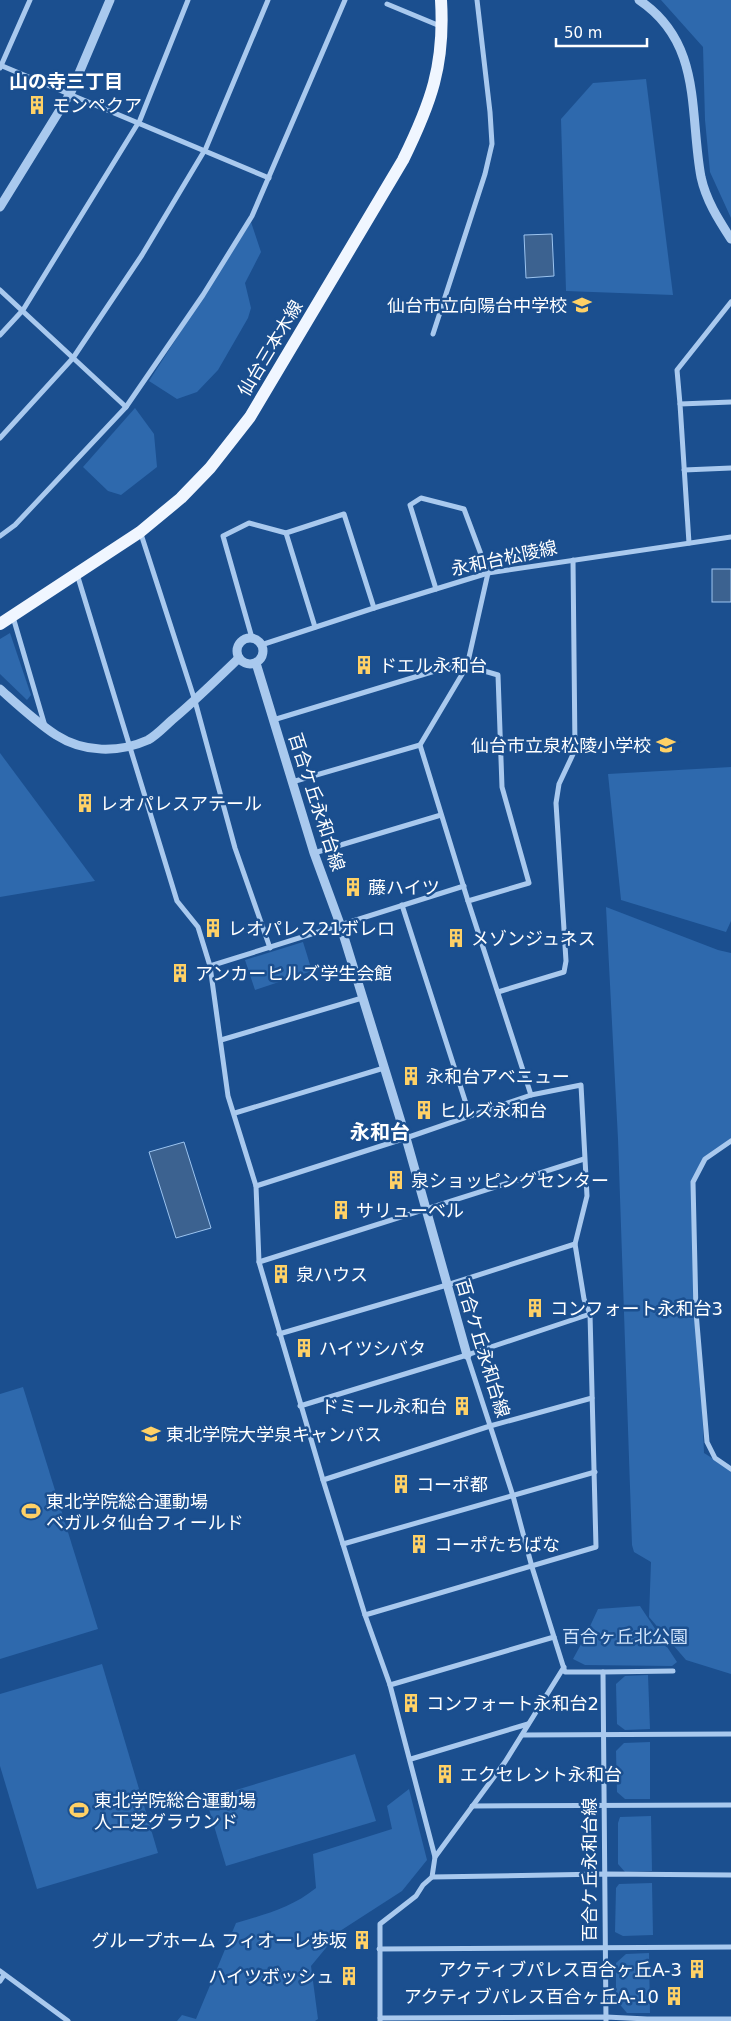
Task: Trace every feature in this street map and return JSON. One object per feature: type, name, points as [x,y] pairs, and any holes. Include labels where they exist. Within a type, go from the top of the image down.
[{"type":"main road","name":"仙台三本木線","points":[[0,624],[140,532],[181,498],[210,468],[250,417],[403,160],[422,121],[433,89],[440,54],[442,27],[440,0]]},
{"type":"street","points":[[30,0],[0,67],[70,94],[269,178]]},
{"type":"street","points":[[0,207],[70,94],[110,0]]},
{"type":"street","points":[[0,335],[22,310],[138,123],[188,0]]},
{"type":"street","points":[[0,438],[73,358],[142,255],[204,151],[268,0]]},
{"type":"street","points":[[0,536],[15,525],[126,407],[203,295],[252,216],[345,0]]},
{"type":"street","points":[[434,334],[485,174],[492,144],[477,0]]},
{"type":"street","points":[[639,0],[668,27],[686,60],[692,90],[702,178],[712,210],[731,238]]},
{"type":"street","points":[[387,4],[442,27]]},
{"type":"street","points":[[0,290],[126,407]]},
{"type":"street","points":[[689,543],[677,370],[731,302]]},
{"type":"street","points":[[680,404],[731,402]]},
{"type":"street","points":[[684,470],[731,468]]},
{"type":"street","points":[[292,782],[420,744],[468,664],[488,574],[464,509],[421,498],[410,505],[436,589]]},
{"type":"street","points":[[252,638],[240,643],[237,650],[239,658],[245,663],[256,663],[262,657],[261,645],[252,638],[223,536],[249,523],[286,533],[344,514],[374,608]]},
{"type":"street","points":[[140,532],[195,701],[235,848],[270,948]]},
{"type":"street","points":[[286,533],[315,627]]},
{"type":"street","name":"永和台松陵線","points":[[261,645],[374,608],[488,574],[731,537]]},
{"type":"street","points":[[498,992],[564,972],[566,961],[556,803],[560,784],[575,750],[574,560]]},
{"type":"street","points":[[77,574],[177,902],[198,927],[210,966],[228,1096],[235,1113],[256,1186],[259,1262],[300,1406],[365,1615],[390,1685],[411,1759],[435,1857],[432,1877],[416,1896],[380,1924],[380,2020],[731,2019]]},
{"type":"street","points":[[13,616],[45,726]]},
{"type":"street","points":[[0,689],[57,736],[92,749],[114,749],[131,746],[150,739],[195,701],[239,658]]},
{"type":"street","name":"百合ケ丘永和台線","points":[[256,663],[314,853],[340,924],[406,1138],[446,1285],[513,1496],[532,1567],[564,1667]]},
{"type":"street","points":[[273,720],[468,664],[498,675],[502,787],[528,883],[468,901]]},
{"type":"street","points":[[420,744],[468,901],[531,1095]]},
{"type":"street","points":[[314,853],[441,815]]},
{"type":"street","points":[[210,966],[464,886]]},
{"type":"street","points":[[402,905],[470,1116]]},
{"type":"street","points":[[221,1040],[362,998]]},
{"type":"street","points":[[235,1113],[384,1068]]},
{"type":"street","points":[[256,1186],[406,1138],[531,1095],[581,1085],[587,1196],[575,1244],[584,1299],[590,1314],[596,1547],[365,1615]]},
{"type":"street","points":[[731,1141],[705,1159],[693,1182],[696,1312],[707,1442],[715,1458],[731,1470]]},
{"type":"street","points":[[259,1262],[584,1159]]},
{"type":"street","points":[[279,1334],[446,1285],[575,1244]]},
{"type":"street","points":[[300,1406],[467,1355],[590,1314]]},
{"type":"street","points":[[323,1480],[490,1426],[592,1398]]},
{"type":"street","points":[[343,1544],[595,1472]]},
{"type":"street","points":[[390,1685],[554,1637]]},
{"type":"street","points":[[564,1667],[565,1672],[673,1671]]},
{"type":"street","points":[[435,1857],[522,1735],[564,1667]]},
{"type":"street","name":"百合ケ丘永和台線","points":[[603,1672],[606,2019]]},
{"type":"street","points":[[411,1759],[528,1724]]},
{"type":"street","points":[[522,1735],[731,1734]]},
{"type":"street","points":[[472,1806],[731,1805]]},
{"type":"street","points":[[432,1877],[605,1874],[731,1875]]},
{"type":"street","points":[[379,1949],[731,1947]]},
{"type":"street","points":[[0,1981],[2,1973],[68,2021]]},
{"type":"green space","points":[[661,0],[731,0],[731,218],[710,172],[705,120],[703,47]]},
{"type":"green space","points":[[646,79],[673,295],[566,291],[561,119],[593,83]]},
{"type":"green space","points":[[251,222],[261,252],[245,283],[251,308],[248,318],[218,370],[197,392],[177,399],[149,381]]},
{"type":"green space","points":[[135,408],[154,434],[157,467],[121,495],[108,491],[83,467]]},
{"type":"green space","points":[[10,633],[31,695],[27,700],[0,674],[0,639]]},
{"type":"green space","points":[[0,753],[95,881],[0,897]]},
{"type":"green space","points":[[731,767],[731,921],[726,932],[621,900],[608,774]]},
{"type":"green space","points":[[606,907],[718,950],[731,953],[731,1144],[705,1159],[693,1183],[704,1453],[731,1470],[731,1674],[686,1660],[649,1617],[651,1562],[634,1552],[632,1545],[618,1139]]},
{"type":"green space","points":[[303,942],[312,971],[255,990],[245,960]]},
{"type":"green space","name":"東北学院総合運動場 ベガルタ仙台フィールド","points":[[23,1387],[98,1629],[0,1659],[0,1394]]},
{"type":"green space","name":"百合ヶ丘北公園","points":[[640,1606],[677,1662],[672,1666],[585,1665],[573,1659],[598,1609]]},
{"type":"green space","name":"東北学院総合運動場 人工芝グラウンド","points":[[102,1664],[158,1853],[37,1889],[0,1766],[0,1694]]},
{"type":"green space","points":[[648,1675],[650,1729],[625,1730],[617,1724],[616,1684],[625,1676]]},
{"type":"green space","points":[[650,1742],[650,1799],[625,1799],[617,1792],[616,1751],[624,1743]]},
{"type":"green space","points":[[355,1754],[376,1821],[226,1866],[206,1799]]},
{"type":"green space","points":[[409,1789],[427,1860],[402,1891],[340,1931],[311,1966],[318,2019],[315,2021],[177,2021],[182,2015],[196,2019],[236,1923],[268,1913],[307,1895],[316,1888],[313,1854],[392,1829],[387,1806]]},
{"type":"green space","points":[[651,1816],[652,1871],[625,1872],[618,1864],[618,1823],[620,1817]]},
{"type":"green space","points":[[652,1883],[653,1935],[623,1936],[615,1932],[616,1888],[619,1884]]},
{"type":"green space","points":[[649,1953],[650,2013],[627,2013],[616,2000],[616,1963],[626,1954]]},
{"type":"shaded area","points":[[552,234],[554,276],[526,278],[524,235]]},
{"type":"shaded area","points":[[712,569],[731,569],[731,602],[712,602]]},
{"type":"shaded area","points":[[184,1142],[211,1228],[176,1238],[149,1152]]},
{"type":"place","name":"モンペクア","points":[[37,105]]},
{"type":"place","name":"仙台市立向陽台中学校","points":[[582,305]]},
{"type":"place","name":"ドエル永和台","points":[[364,665]]},
{"type":"place","name":"仙台市立泉松陵小学校","points":[[666,745]]},
{"type":"place","name":"レオパレスアテール","points":[[85,803]]},
{"type":"place","name":"藤ハイツ","points":[[353,887]]},
{"type":"place","name":"レオパレス21ボレロ","points":[[213,928]]},
{"type":"place","name":"メゾンジュネス","points":[[456,938]]},
{"type":"place","name":"アンカーヒルズ学生会館","points":[[180,973]]},
{"type":"place","name":"永和台アベニュー","points":[[411,1076]]},
{"type":"place","name":"ヒルズ永和台","points":[[424,1110]]},
{"type":"place","name":"泉ショッピングセンター","points":[[396,1180]]},
{"type":"place","name":"サリューベル","points":[[341,1210]]},
{"type":"place","name":"泉ハウス","points":[[281,1274]]},
{"type":"place","name":"コンフォート永和台3","points":[[535,1308]]},
{"type":"place","name":"ハイツシバタ","points":[[304,1348]]},
{"type":"place","name":"ドミール永和台","points":[[462,1406]]},
{"type":"place","name":"東北学院大学泉キャンパス","points":[[151,1434]]},
{"type":"place","name":"コーポ都","points":[[401,1484]]},
{"type":"place","name":"東北学院総合運動場 ベガルタ仙台フィールド","points":[[31,1511]]},
{"type":"place","name":"コーポたちばな","points":[[419,1544]]},
{"type":"place","name":"コンフォート永和台2","points":[[411,1703]]},
{"type":"place","name":"エクセレント永和台","points":[[445,1774]]},
{"type":"place","name":"東北学院総合運動場 人工芝グラウンド","points":[[79,1810]]},
{"type":"place","name":"グループホーム フィオーレ歩坂","points":[[362,1940]]},
{"type":"place","name":"アクティブパレス百合ヶ丘A-3","points":[[697,1969]]},
{"type":"place","name":"ハイツボッシュ","points":[[349,1976]]},
{"type":"place","name":"アクティブパレス百合ヶ丘A-10","points":[[674,1996]]},
{"type":"district","name":"山の寺三丁目","points":[[66,81]]},
{"type":"district","name":"永和台","points":[[380,1132]]}]
